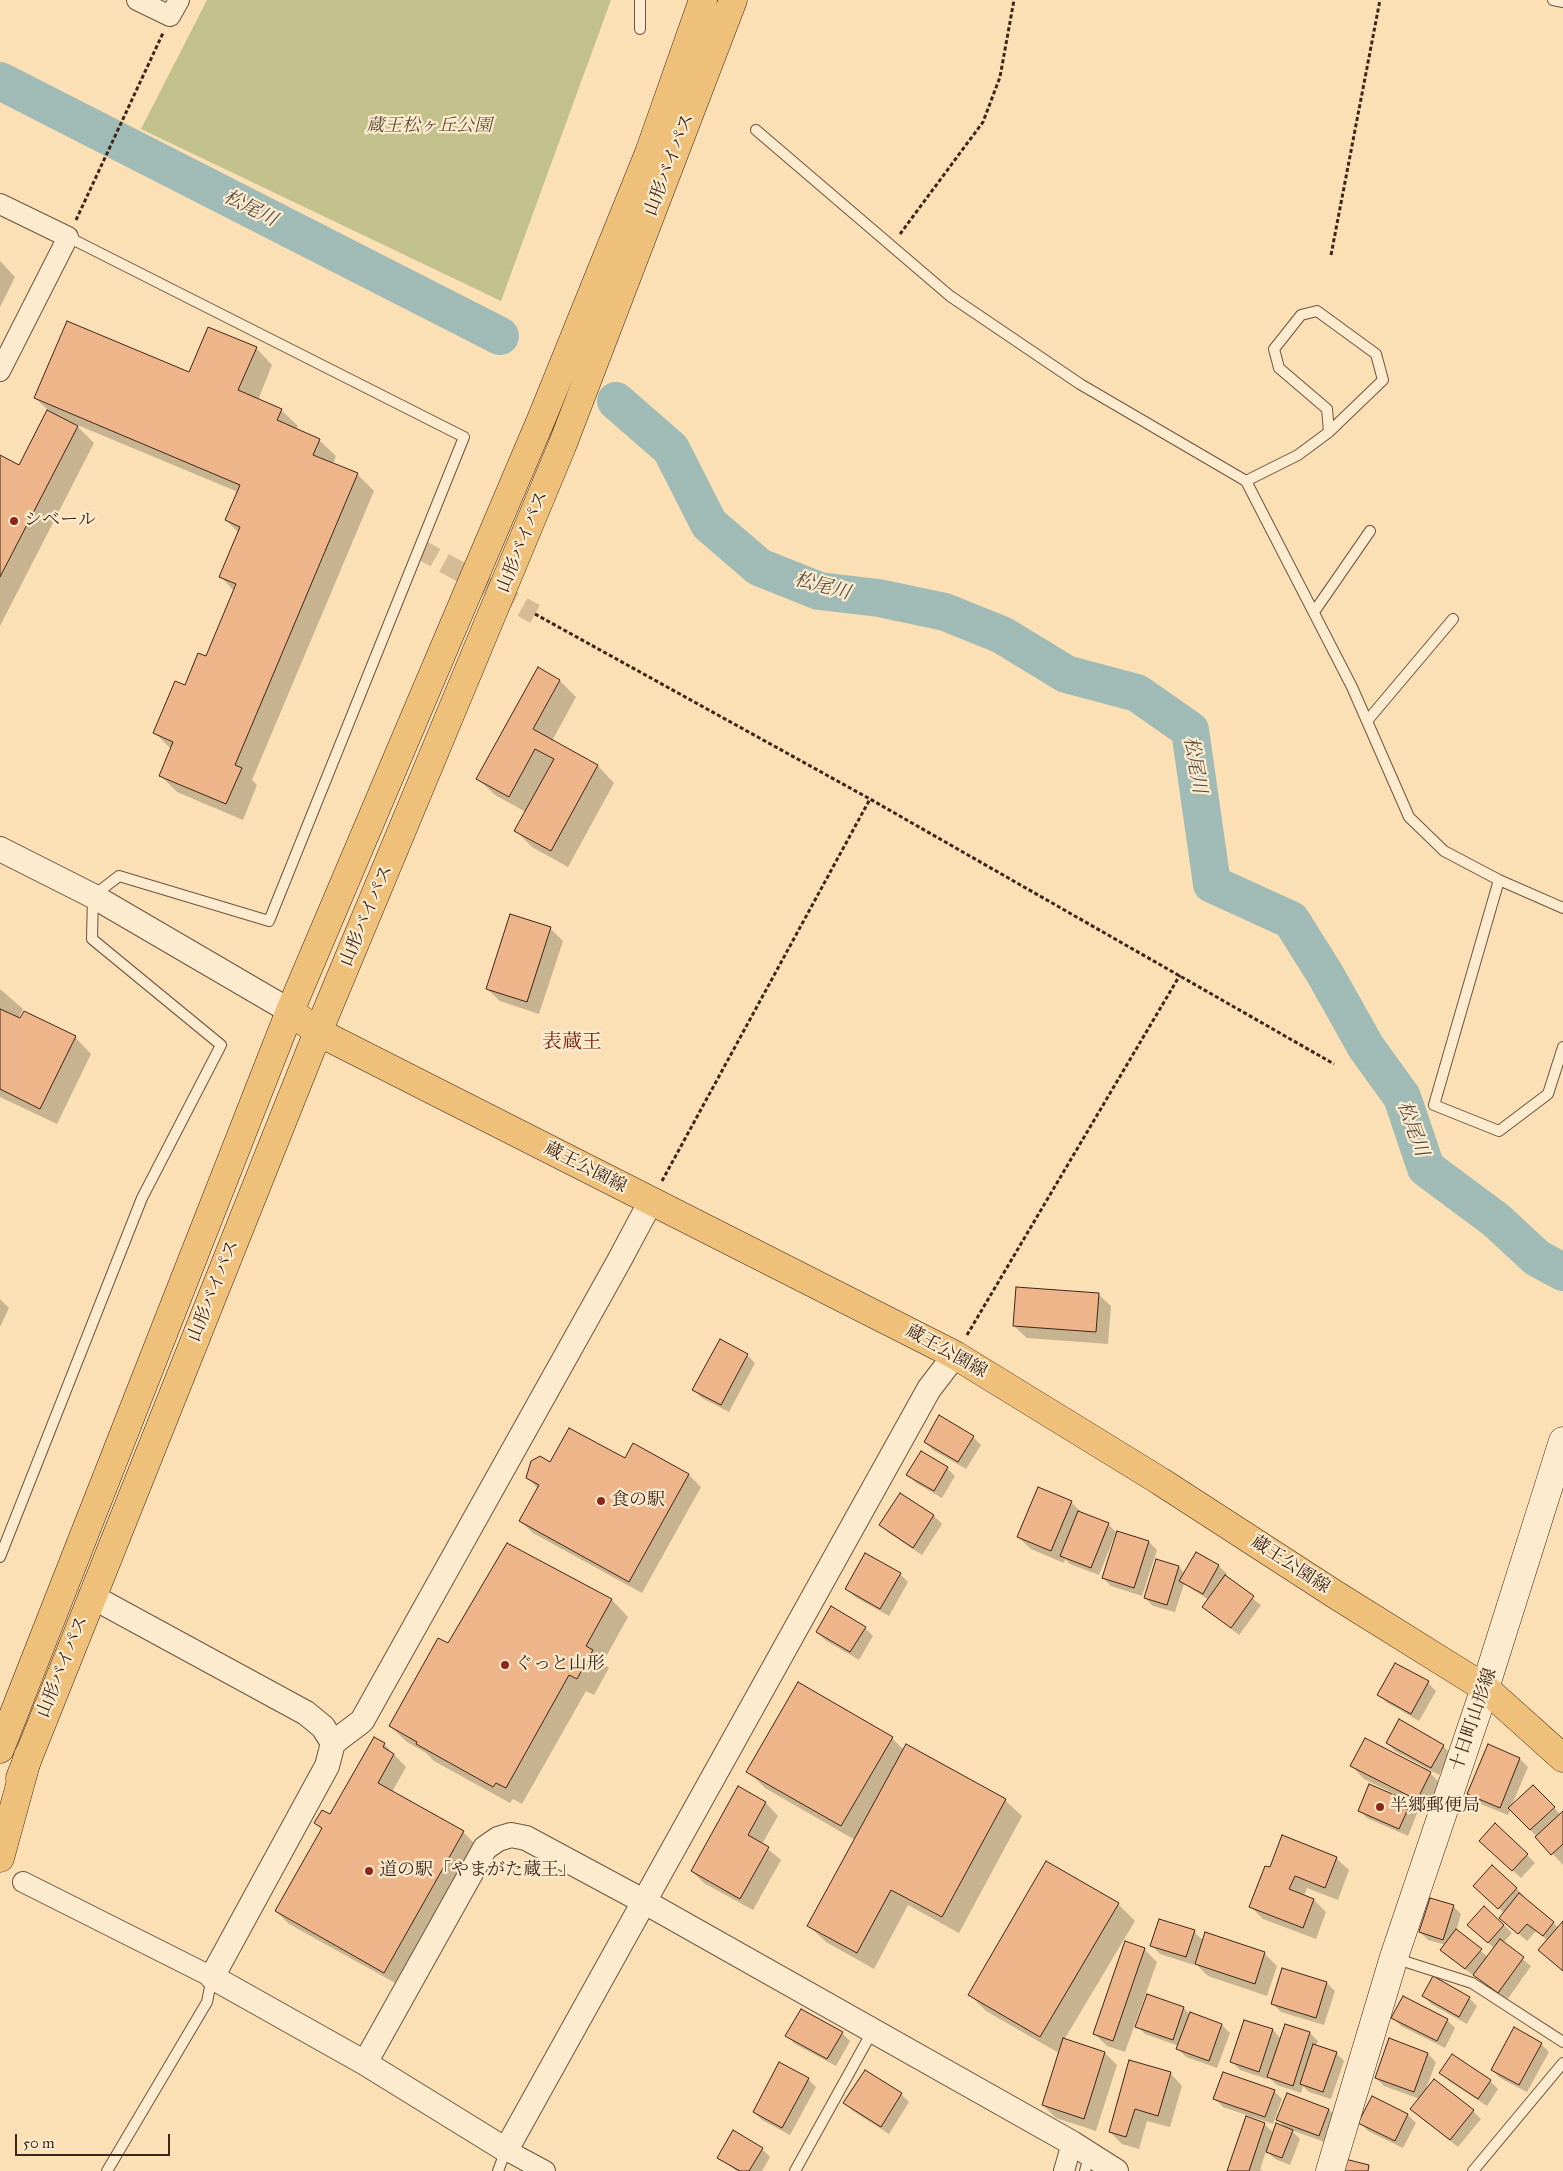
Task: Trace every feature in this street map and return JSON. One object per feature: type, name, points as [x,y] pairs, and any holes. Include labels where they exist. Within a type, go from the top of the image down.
[{"type":"main road","name":"山形バイパス","points":[[0,1749],[290,1011],[543,415],[649,153],[703,0]]},
{"type":"main road","name":"山形バイパス","points":[[0,1832],[91,1596],[318,1032],[554,464],[733,0]]},
{"type":"main road","name":"蔵王公園線","points":[[290,1011],[318,1032],[955,1355],[1152,1476],[1336,1595],[1485,1688],[1563,1758]]},
{"type":"main road","name":"十日町山形線","points":[[1330,2171],[1394,1957],[1485,1688],[1563,1440]]},
{"type":"main road","points":[[0,1858],[28,1756]]},
{"type":"street","points":[[138,0],[174,8]]},
{"type":"street","points":[[0,204],[68,237],[0,371]]},
{"type":"street","points":[[0,849],[93,896],[290,1011]]},
{"type":"street","points":[[212,1977],[326,1766],[333,1743],[362,1720],[615,1270],[651,1201]]},
{"type":"street","points":[[502,2160],[643,1901],[929,1389],[955,1355]]},
{"type":"street","points":[[91,1596],[306,1713],[323,1727],[333,1743]]},
{"type":"street","points":[[366,2063],[485,1848],[498,1839],[511,1836],[526,1838],[643,1901],[872,2030],[1083,2156],[1116,2171]]},
{"type":"street","points":[[23,1882],[212,1977],[366,2063],[502,2160],[545,2171]]},
{"type":"street","points":[[1064,2171],[1083,2156]]},
{"type":"lane","points":[[640,0],[640,29]]},
{"type":"lane","points":[[1553,0],[1563,2]]},
{"type":"lane","points":[[756,130],[950,296],[1080,384],[1246,481],[1314,612],[1409,817],[1444,851],[1499,880],[1563,908]]},
{"type":"lane","points":[[0,1557],[142,1198],[221,1045],[92,939],[93,896],[120,876],[269,921],[464,437],[68,237]]},
{"type":"lane","points":[[1246,481],[1298,455],[1329,432],[1383,380],[1376,354],[1317,311],[1301,315],[1274,349],[1279,368],[1327,409],[1329,432]]},
{"type":"lane","points":[[1314,612],[1370,531]]},
{"type":"lane","points":[[1366,721],[1453,619]]},
{"type":"lane","points":[[1499,880],[1434,1105],[1499,1131],[1548,1094],[1563,1047]]},
{"type":"lane","points":[[1394,1957],[1472,1983],[1563,2042]]},
{"type":"lane","points":[[108,2171],[207,2002],[212,1977]]},
{"type":"lane","points":[[794,2171],[872,2030]]},
{"type":"lane","points":[[1473,2171],[1563,2063]]},
{"type":"path","points":[[890,246],[983,122],[1000,77],[1014,0]]},
{"type":"path","points":[[1331,255],[1380,0]]},
{"type":"path","points":[[82,210],[174,8]]},
{"type":"path","points":[[535,614],[870,799],[1334,1064]]},
{"type":"path","points":[[651,1201],[870,799]]},
{"type":"path","points":[[955,1355],[1180,976]]},
{"type":"green space","name":"蔵王松ヶ丘公園","points":[[207,0],[611,0],[501,301],[141,129]]},
{"type":"building","points":[[67,321],[189,372],[208,327],[257,347],[238,390],[282,409],[277,420],[320,439],[313,455],[358,473],[235,765],[242,768],[226,804],[159,776],[173,742],[153,733],[175,681],[185,685],[198,653],[206,656],[236,584],[219,577],[240,527],[225,520],[240,485],[34,398]]},
{"type":"building","name":"シベール","points":[[47,410],[78,426],[0,577],[0,455],[19,465]]},
{"type":"building","points":[[538,667],[560,680],[533,729],[598,765],[551,851],[514,831],[554,759],[535,749],[509,797],[476,779]]},
{"type":"building","points":[[510,914],[551,927],[527,1002],[486,989]]},
{"type":"building","points":[[0,1009],[20,1018],[24,1011],[76,1036],[40,1109],[0,1089]]},
{"type":"building","points":[[1016,1287],[1099,1293],[1096,1332],[1013,1326]]},
{"type":"building","points":[[720,1339],[748,1354],[721,1405],[692,1390]]},
{"type":"building","points":[[939,1415],[974,1436],[958,1462],[924,1442]]},
{"type":"building","points":[[569,1428],[625,1458],[633,1443],[689,1474],[629,1582],[519,1521],[539,1485],[526,1478],[531,1461],[540,1456],[550,1462]]},
{"type":"building","points":[[921,1451],[948,1467],[934,1491],[906,1475]]},
{"type":"building","points":[[1038,1487],[1072,1501],[1051,1551],[1017,1537]]},
{"type":"building","points":[[900,1493],[934,1515],[913,1548],[879,1525]]},
{"type":"building","points":[[1078,1511],[1109,1523],[1091,1568],[1060,1556]]},
{"type":"building","points":[[1117,1531],[1149,1541],[1134,1588],[1102,1578]]},
{"type":"building","points":[[507,1543],[612,1599],[586,1646],[593,1650],[577,1679],[569,1675],[506,1788],[496,1783],[493,1787],[416,1744],[417,1742],[389,1726],[438,1638],[448,1643]]},
{"type":"building","points":[[1196,1552],[1219,1565],[1203,1594],[1179,1581]]},
{"type":"building","points":[[865,1553],[901,1573],[880,1609],[845,1589]]},
{"type":"building","points":[[1156,1559],[1179,1566],[1167,1605],[1144,1598]]},
{"type":"building","points":[[1225,1575],[1254,1596],[1231,1628],[1202,1607]]},
{"type":"building","points":[[831,1606],[866,1627],[850,1652],[816,1632]]},
{"type":"building","points":[[1395,1663],[1429,1681],[1411,1714],[1377,1695]]},
{"type":"building","points":[[798,1682],[893,1737],[841,1826],[746,1772]]},
{"type":"building","points":[[1399,1719],[1444,1745],[1431,1768],[1386,1743]]},
{"type":"building","name":"道の駅「やまがた蔵王」","points":[[374,1737],[385,1743],[383,1747],[394,1754],[378,1783],[464,1831],[384,1973],[275,1911],[322,1828],[314,1823],[322,1810],[330,1814]]},
{"type":"building","points":[[1365,1738],[1431,1772],[1417,1800],[1350,1766]]},
{"type":"building","points":[[906,1744],[1006,1799],[942,1917],[891,1890],[857,1953],[807,1926]]},
{"type":"building","points":[[1488,1744],[1520,1758],[1500,1808],[1467,1794]]},
{"type":"building","points":[[1369,1784],[1411,1802],[1399,1829],[1358,1811]]},
{"type":"building","points":[[1533,1785],[1555,1807],[1530,1830],[1508,1808]]},
{"type":"building","points":[[738,1786],[766,1802],[748,1835],[769,1847],[740,1899],[691,1871]]},
{"type":"building","points":[[1563,1811],[1563,1844],[1551,1855],[1535,1837]]},
{"type":"building","points":[[1495,1823],[1528,1854],[1512,1871],[1479,1841]]},
{"type":"building","points":[[1282,1835],[1337,1857],[1325,1888],[1295,1876],[1289,1889],[1314,1899],[1303,1928],[1249,1907],[1265,1866],[1270,1867]]},
{"type":"building","points":[[1046,1861],[1119,1903],[1040,2037],[968,1995]]},
{"type":"building","points":[[1492,1865],[1517,1888],[1498,1909],[1473,1886]]},
{"type":"building","points":[[1519,1893],[1554,1922],[1543,1936],[1527,1924],[1518,1934],[1499,1918]]},
{"type":"building","points":[[1430,1898],[1454,1905],[1443,1940],[1419,1932]]},
{"type":"building","points":[[1484,1906],[1504,1925],[1488,1943],[1467,1925]]},
{"type":"building","points":[[1159,1919],[1195,1930],[1186,1957],[1150,1946]]},
{"type":"building","points":[[1563,1921],[1563,1971],[1538,1950]]},
{"type":"building","points":[[1456,1929],[1482,1949],[1465,1969],[1440,1950]]},
{"type":"building","points":[[1205,1932],[1265,1952],[1255,1984],[1195,1964]]},
{"type":"building","points":[[1500,1939],[1524,1957],[1498,1993],[1473,1975]]},
{"type":"building","points":[[1125,1941],[1145,1948],[1113,2041],[1093,2034]]},
{"type":"building","points":[[1282,1968],[1327,1982],[1316,2018],[1271,2004]]},
{"type":"building","points":[[1433,1976],[1470,1997],[1459,2017],[1422,1996]]},
{"type":"building","points":[[1147,1994],[1184,2007],[1173,2040],[1135,2027]]},
{"type":"building","points":[[1403,1996],[1448,2019],[1437,2041],[1391,2018]]},
{"type":"building","points":[[801,2009],[843,2032],[827,2059],[785,2036]]},
{"type":"building","points":[[1190,2012],[1222,2024],[1209,2061],[1176,2049]]},
{"type":"building","points":[[1244,2020],[1273,2029],[1259,2072],[1230,2062]]},
{"type":"building","points":[[1285,2024],[1310,2032],[1293,2086],[1267,2077]]},
{"type":"building","points":[[1514,2027],[1542,2043],[1519,2085],[1491,2070]]},
{"type":"building","points":[[1063,2038],[1105,2052],[1084,2119],[1042,2105]]},
{"type":"building","points":[[1389,2038],[1428,2053],[1414,2092],[1375,2078]]},
{"type":"building","points":[[1313,2044],[1337,2052],[1323,2092],[1300,2084]]},
{"type":"building","points":[[1452,2054],[1491,2080],[1478,2099],[1439,2073]]},
{"type":"building","points":[[1129,2060],[1171,2072],[1158,2116],[1135,2109],[1126,2137],[1109,2132]]},
{"type":"building","points":[[779,2062],[809,2078],[782,2128],[753,2112]]},
{"type":"building","points":[[865,2070],[902,2093],[881,2127],[843,2103]]},
{"type":"building","points":[[1223,2072],[1275,2090],[1265,2117],[1213,2099]]},
{"type":"building","points":[[1434,2079],[1474,2110],[1450,2140],[1410,2109]]},
{"type":"building","points":[[1287,2093],[1329,2109],[1319,2136],[1276,2120]]},
{"type":"building","points":[[1372,2096],[1408,2114],[1395,2141],[1358,2123]]},
{"type":"building","points":[[1246,2116],[1265,2123],[1249,2171],[1227,2171]]},
{"type":"building","points":[[1276,2123],[1293,2130],[1282,2158],[1266,2152]]},
{"type":"building","points":[[733,2130],[763,2148],[749,2171],[740,2171],[717,2158]]},
{"type":"building","points":[[1345,2159],[1369,2165],[1368,2171],[1342,2171]]},
{"type":"waterway","name":"松尾川","points":[[0,81],[500,336]]},
{"type":"waterway","name":"松尾川","points":[[616,401],[671,449],[709,524],[759,567],[819,591],[879,598],[945,612],[1002,635],[1066,674],[1137,693],[1190,730],[1212,884],[1291,920],[1325,974],[1366,1047],[1402,1097],[1426,1168],[1496,1220],[1537,1258],[1563,1272]]},
{"type":"tunnel","points":[[418,548],[535,614]]},
{"type":"place","name":"シベール","points":[[14,521]]},
{"type":"place","name":"食の駅","points":[[601,1501]]},
{"type":"place","name":"ぐっと山形","points":[[505,1665]]},
{"type":"place","name":"半郷郵便局","points":[[1380,1807]]},
{"type":"place","name":"道の駅「やまがた蔵王」","points":[[369,1871]]},
{"type":"district","name":"表蔵王","points":[[572,1043]]}]
